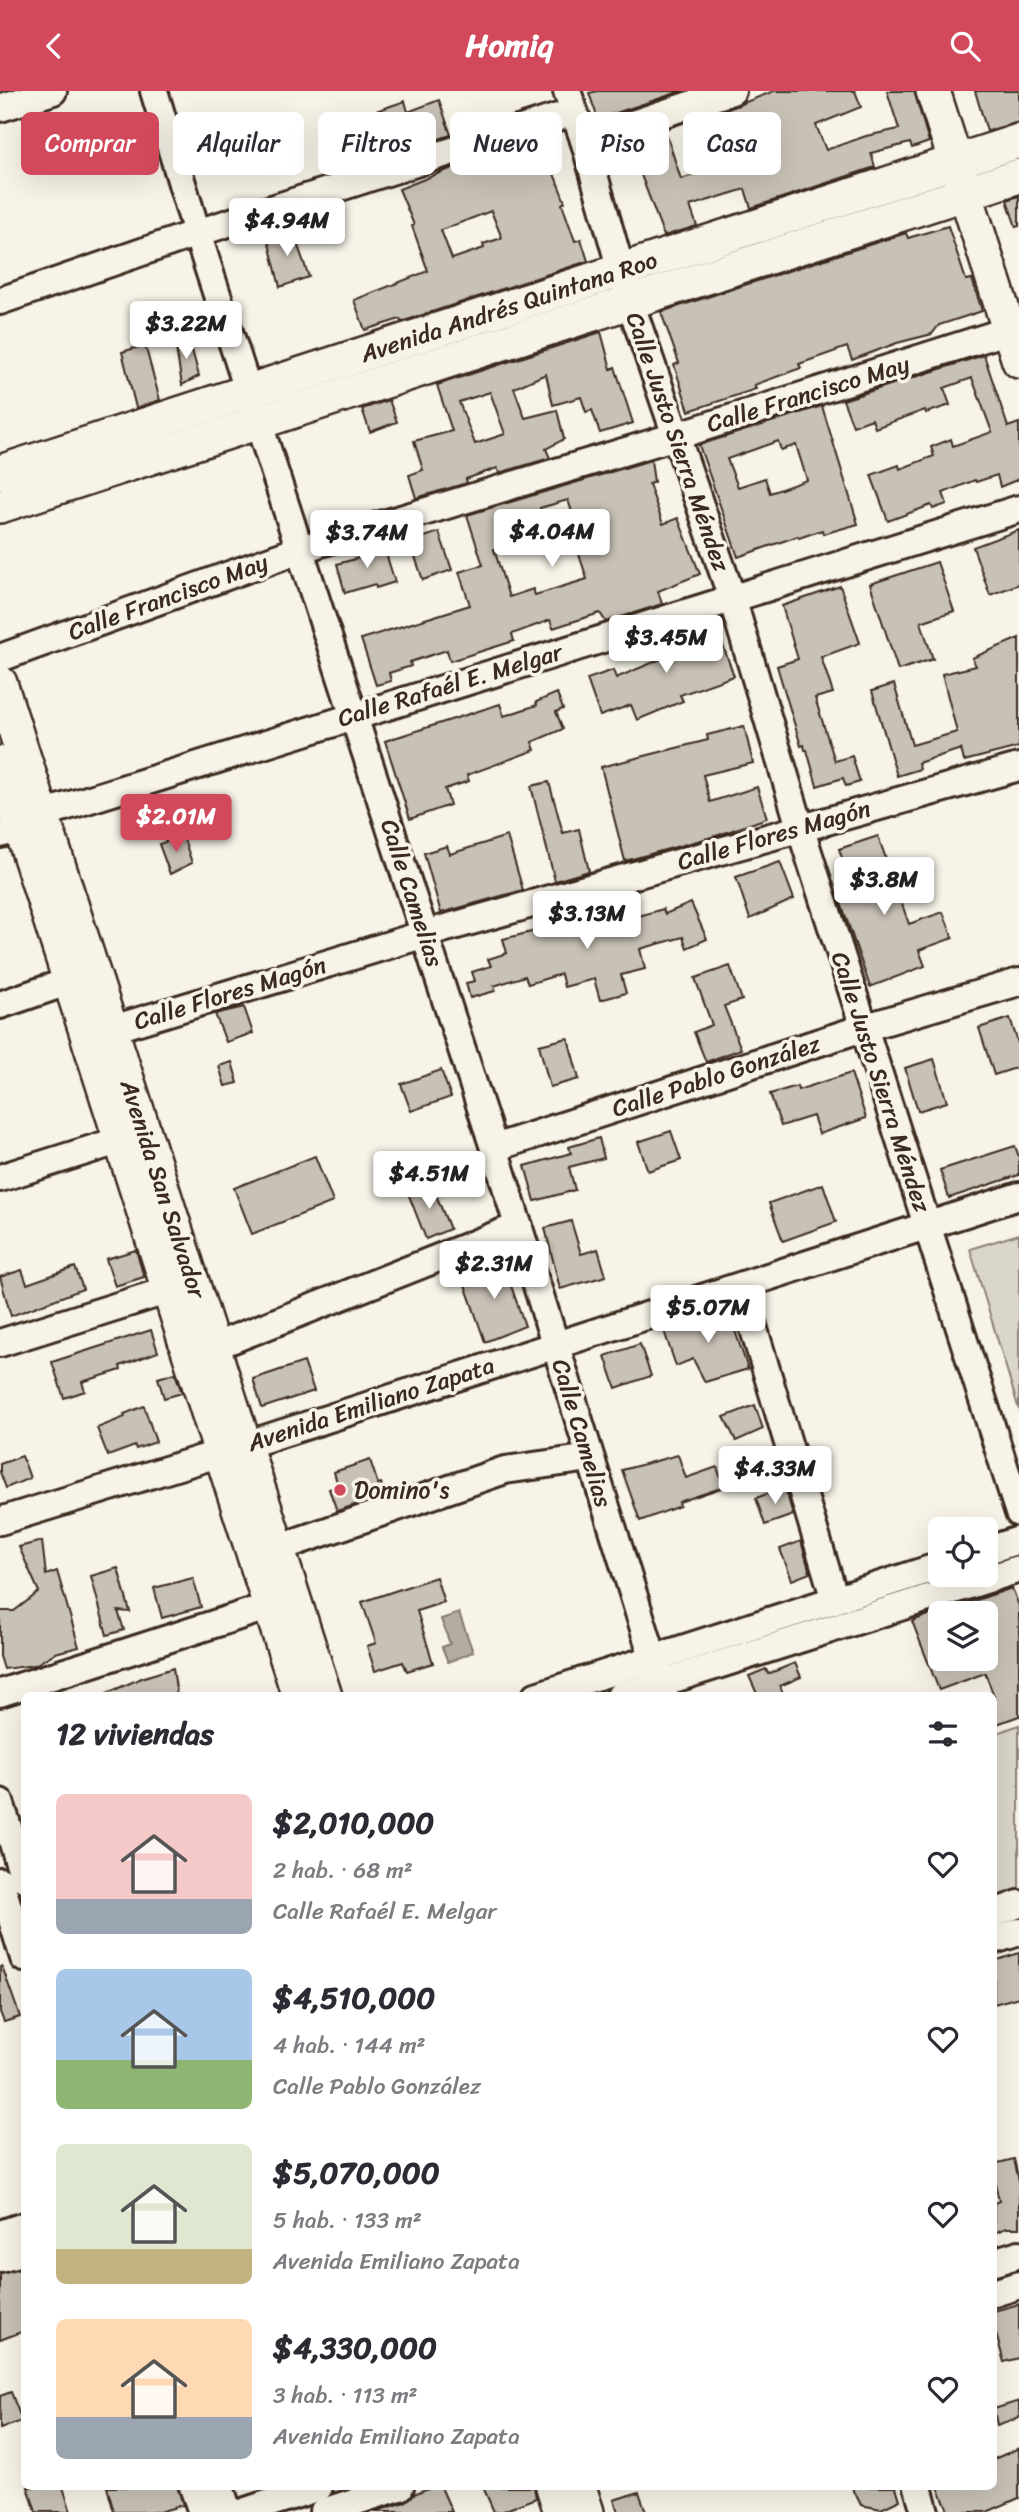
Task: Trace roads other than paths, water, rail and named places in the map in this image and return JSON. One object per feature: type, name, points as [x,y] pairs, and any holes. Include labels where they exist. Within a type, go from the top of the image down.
[{"type":"main road","points":[[933,91],[965,159],[1016,340]]},
{"type":"main road","points":[[954,91],[965,159]]},
{"type":"main road","name":"Avenida Andrés Quintana Roo","points":[[0,506],[254,407],[626,286],[1019,141]]},
{"type":"main road","name":"Avenida Andrés Quintana Roo","points":[[626,286],[1019,176]]},
{"type":"main road","points":[[975,190],[1019,293]]},
{"type":"main road","name":"Avenida Andrés Quintana Roo","points":[[0,473],[254,407]]},
{"type":"main road","name":"Avenida San Salvador","points":[[0,683],[21,825],[100,1033],[133,1137],[213,1347],[233,1449],[270,1606],[298,1692]]},
{"type":"main road","name":"Avenida San Salvador","points":[[0,763],[70,981],[100,1033]]},
{"type":"main road","name":"Avenida San Salvador","points":[[133,1137],[169,1290],[233,1449],[278,1548],[324,1692]]},
{"type":"main road","points":[[554,2490],[561,2512]]},
{"type":"main road","points":[[580,2490],[587,2512]]},
{"type":"street","points":[[0,108],[53,91]]},
{"type":"street","name":"Calle Camelias","points":[[154,91],[197,233],[519,1226],[660,1679]]},
{"type":"street","points":[[669,112],[732,91]]},
{"type":"street","points":[[0,301],[571,101]]},
{"type":"street","name":"Calle Justo Sierra Méndez","points":[[594,175],[626,286],[732,598],[863,1028],[1019,1513]]},
{"type":"street","name":"Calle Francisco May","points":[[0,659],[301,549],[676,436],[1016,340]]},
{"type":"street","name":"Calle Rafaél E. Melgar","points":[[21,825],[354,715],[1019,509]]},
{"type":"street","name":"Calle Flores Magón","points":[[100,1033],[425,933],[1019,767]]},
{"type":"street","points":[[0,1005],[70,981]]},
{"type":"street","name":"Calle Pablo González","points":[[494,1148],[863,1028],[1019,982]]},
{"type":"street","points":[[0,1178],[133,1137]]},
{"type":"street","name":"Avenida Emiliano Zapata","points":[[0,1521],[233,1449],[1019,1196]]},
{"type":"street","points":[[213,1347],[519,1226]]},
{"type":"street","points":[[741,1286],[835,1600]]},
{"type":"street","points":[[0,1343],[169,1290]]},
{"type":"street","points":[[278,1548],[505,1470],[590,1458]]},
{"type":"street","points":[[998,1547],[1019,1540]]},
{"type":"street","points":[[565,1692],[660,1679],[1019,1569]]},
{"type":"street","points":[[629,1692],[835,1600],[928,1570]]},
{"type":"street","points":[[0,1693],[270,1606]]},
{"type":"street","points":[[0,1802],[21,1938]]},
{"type":"street","points":[[997,1912],[1019,1904]]},
{"type":"street","points":[[997,1939],[1019,1932]]},
{"type":"street","points":[[0,2234],[21,2228]]},
{"type":"street","points":[[0,2259],[21,2253]]},
{"type":"street","points":[[997,2261],[1019,2254]]},
{"type":"street","points":[[997,2292],[1019,2285]]},
{"type":"street","points":[[194,2490],[202,2512]]},
{"type":"street","points":[[221,2490],[228,2512]]},
{"type":"street","points":[[243,2512],[310,2490]]},
{"type":"street","points":[[323,2512],[391,2490]]},
{"type":"street","points":[[919,2490],[925,2512]]},
{"type":"place","name":"Domino's","points":[[340,1490]]}]
